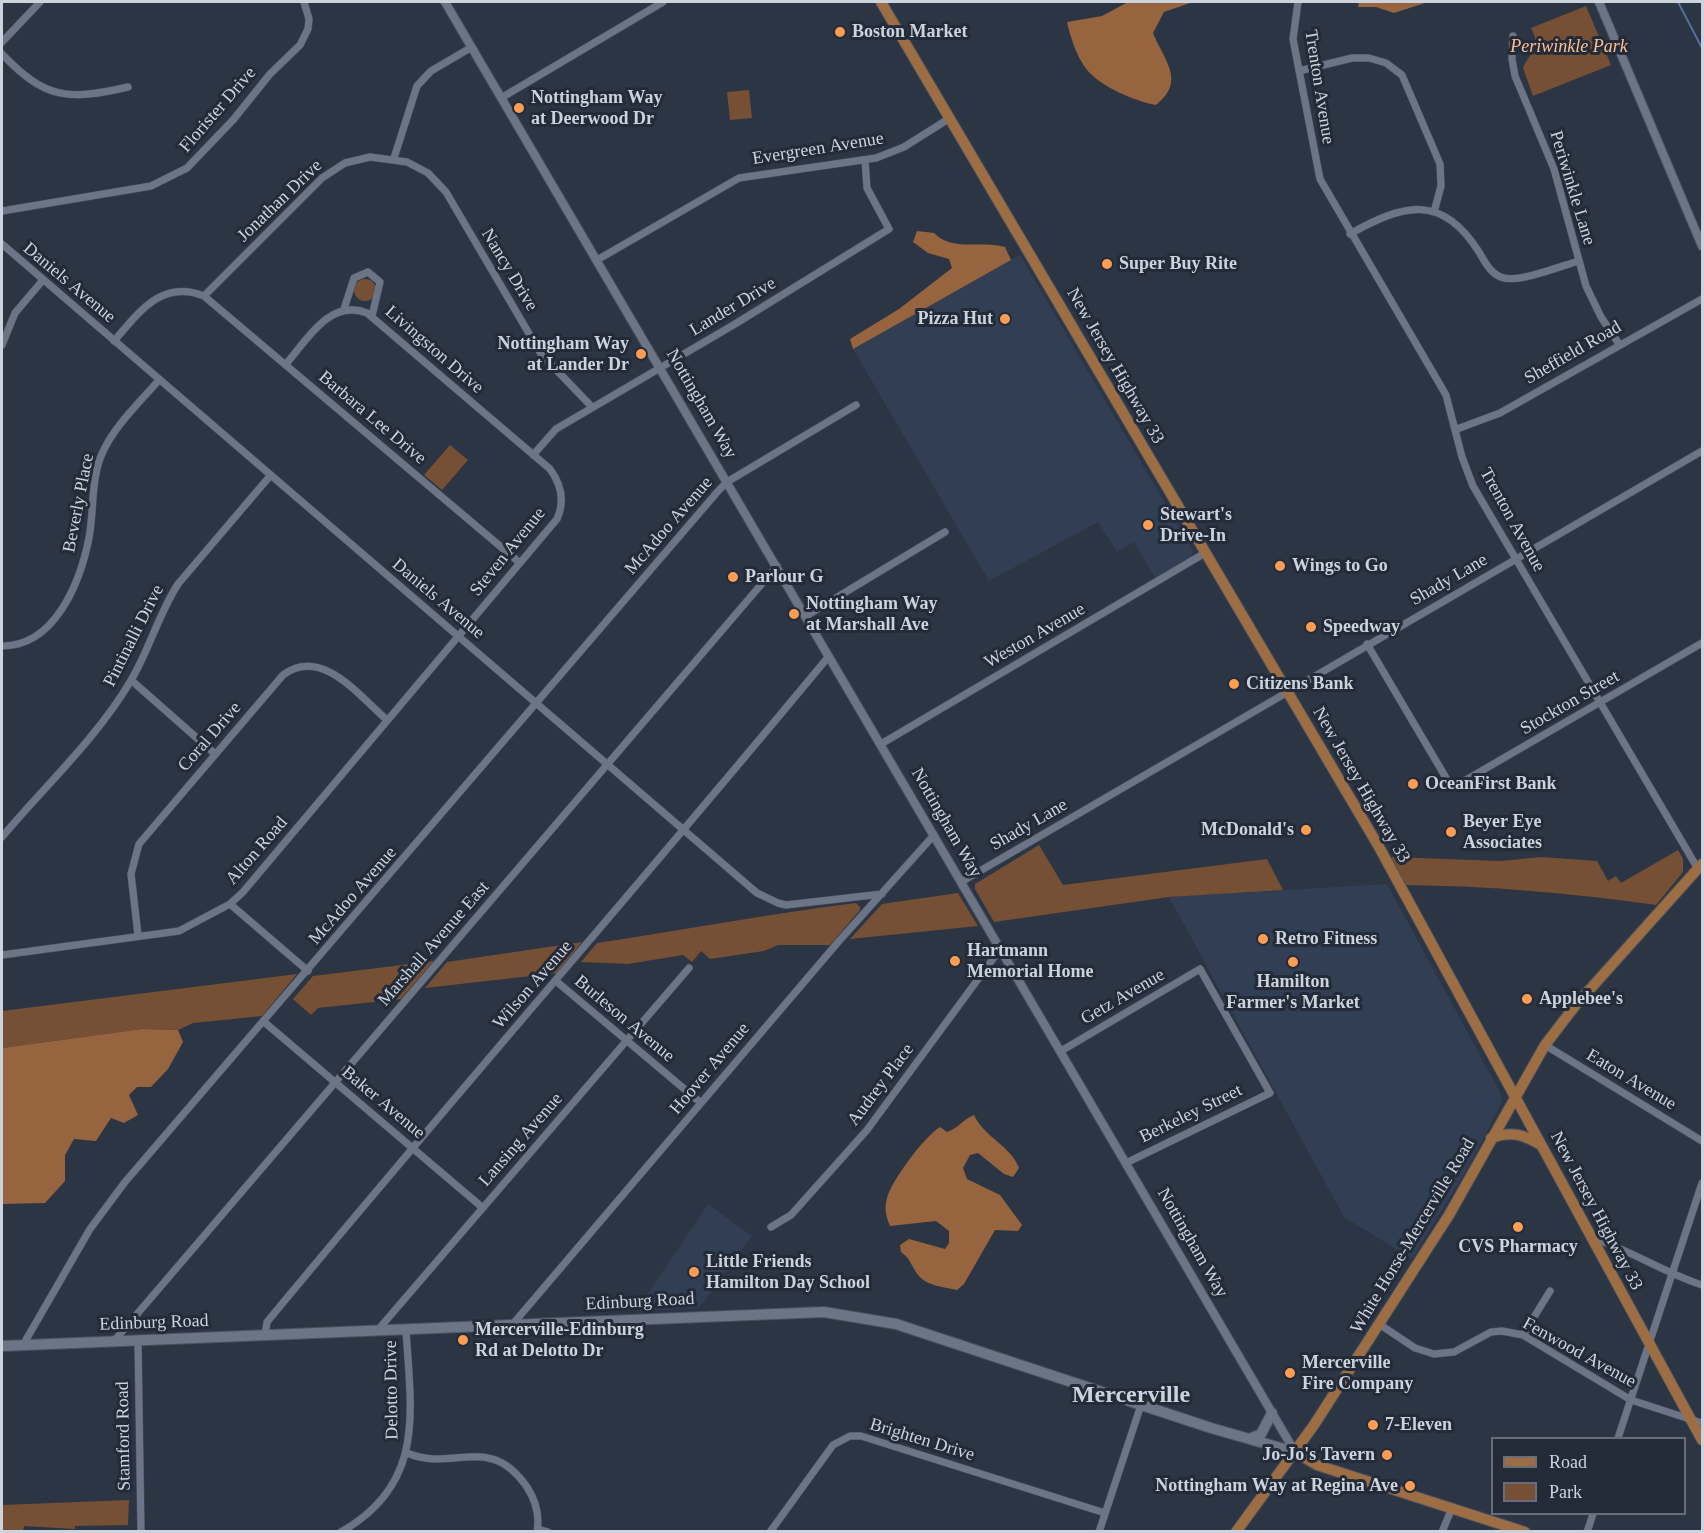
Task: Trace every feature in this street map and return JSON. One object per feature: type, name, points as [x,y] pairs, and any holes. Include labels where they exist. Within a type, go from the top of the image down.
[{"type":"main road","name":"New Jersey Highway 33","points":[[881,2],[1382,851],[1702,1440]]},
{"type":"main road","name":"White Horse-Mercerville Road","points":[[1236,1532],[1295,1452],[1449,1215],[1545,1045],[1575,1006],[1700,867]]},
{"type":"main road","points":[[1491,1138],[1508,1132],[1520,1133],[1541,1145]]},
{"type":"main road","name":"Edinburg Road","points":[[2,1346],[799,1311],[849,1314],[896,1323],[1141,1405],[1295,1452]]},
{"type":"main road","points":[[1249,1439],[1262,1434],[1272,1413]]},
{"type":"main road","name":"Nottingham Way","points":[[1295,1452],[1317,1466],[1525,1532]]},
{"type":"street","points":[[2,42],[40,2]]},
{"type":"street","name":"Florister Drive","points":[[2,211],[151,186],[181,172],[196,160],[270,74],[300,45],[308,29],[309,19],[304,2]]},
{"type":"street","name":"Nottingham Way","points":[[445,2],[1295,1452]]},
{"type":"street","points":[[501,98],[663,2]]},
{"type":"street","name":"Trenton Avenue","points":[[1298,2],[1293,26],[1299,71],[1320,178],[1350,234],[1438,378],[1457,429],[1462,457],[1473,486],[1600,703],[1700,867]]},
{"type":"street","points":[[1599,2],[1699,227],[1702,246]]},
{"type":"street","name":"Periwinkle Lane","points":[[1513,36],[1512,59],[1515,76],[1550,158],[1593,303],[1619,344]]},
{"type":"street","points":[[394,158],[417,86],[431,71],[472,47]]},
{"type":"street","points":[[2,54],[22,75],[47,90],[71,95],[87,95],[128,87]]},
{"type":"street","points":[[1299,71],[1352,58],[1369,58],[1386,63],[1401,75],[1440,164],[1441,186],[1434,212]]},
{"type":"street","name":"Evergreen Avenue","points":[[597,260],[739,178],[865,160],[904,147],[950,118]]},
{"type":"street","name":"Jonathan Drive","points":[[204,296],[333,169],[357,159],[394,158]]},
{"type":"street","name":"Nancy Drive","points":[[394,158],[418,167],[439,183],[541,354],[592,407]]},
{"type":"street","name":"Lander Drive","points":[[533,455],[556,429],[889,229],[867,189],[865,160]]},
{"type":"street","points":[[1350,234],[1401,210],[1434,212],[1461,227],[1489,268],[1500,277],[1513,278],[1579,261]]},
{"type":"street","name":"Daniels Avenue","points":[[2,244],[757,892],[786,905],[882,894]]},
{"type":"street","points":[[286,364],[322,321],[344,309],[354,278],[368,272],[380,282],[372,316]]},
{"type":"street","points":[[2,345],[15,313],[43,280]]},
{"type":"street","points":[[114,341],[144,306],[164,293],[182,291],[204,296]]},
{"type":"street","name":"Barbara Lee Drive","points":[[204,296],[520,563]]},
{"type":"street","name":"Sheffield Road","points":[[1457,429],[1500,413],[1702,299]]},
{"type":"street","name":"Livingston Drive","points":[[344,309],[358,309],[372,316],[533,455]]},
{"type":"street","name":"Beverly Place","points":[[2,646],[32,640],[48,628],[61,609],[84,556],[100,457],[115,431],[159,380]]},
{"type":"street","name":"McAdoo Avenue","points":[[23,1345],[107,1205],[727,482],[856,405]]},
{"type":"street","name":"Shady Lane","points":[[962,882],[1367,644],[1702,451]]},
{"type":"street","name":"Steven Avenue","points":[[459,636],[557,519],[562,504],[556,477],[533,455]]},
{"type":"street","name":"Pintinalli Drive","points":[[2,836],[93,731],[131,680],[165,604],[178,584],[270,476]]},
{"type":"street","points":[[806,616],[945,532]]},
{"type":"street","name":"Weston Avenue","points":[[881,744],[1205,553]]},
{"type":"street","name":"Marshall Avenue East","points":[[114,1341],[777,566]]},
{"type":"street","name":"Alton Road","points":[[2,955],[178,931],[230,904],[243,892],[459,636]]},
{"type":"street","name":"Stockton Street","points":[[1367,644],[1452,788],[1702,643]]},
{"type":"street","name":"Wilson Avenue","points":[[265,1336],[267,1322],[412,1147],[685,830],[829,656]]},
{"type":"street","name":"Coral Drive","points":[[138,935],[131,873],[134,854],[146,835],[283,675],[299,666],[309,665],[326,669],[387,720]]},
{"type":"street","points":[[131,680],[215,754]]},
{"type":"street","name":"Hoover Avenue","points":[[512,1325],[934,835]]},
{"type":"street","points":[[230,904],[308,971]]},
{"type":"street","name":"Audrey Place","points":[[771,1227],[791,1215],[867,1130],[1001,948]]},
{"type":"street","name":"Lansing Avenue","points":[[377,1331],[688,968]]},
{"type":"street","name":"Getz Avenue","points":[[1061,1051],[1200,969],[1270,1093]]},
{"type":"street","name":"Burleson Avenue","points":[[556,981],[701,1103]]},
{"type":"street","name":"Baker Avenue","points":[[263,1021],[483,1208]]},
{"type":"street","name":"Eaton Avenue","points":[[1545,1045],[1702,1141]]},
{"type":"street","name":"Berkeley Street","points":[[1126,1163],[1270,1093]]},
{"type":"street","points":[[1618,1437],[1702,1183]]},
{"type":"street","points":[[1592,1238],[1611,1244],[1671,1275],[1702,1286]]},
{"type":"street","points":[[1523,1335],[1550,1291]]},
{"type":"street","name":"Fenwood Avenue","points":[[1379,1324],[1415,1348],[1434,1354],[1454,1352],[1491,1332],[1502,1330],[1523,1335],[1631,1400],[1702,1423]]},
{"type":"street","name":"Delotto Drive","points":[[341,1532],[353,1529],[387,1493],[407,1453],[411,1420],[406,1330]]},
{"type":"street","name":"Stamford Road","points":[[138,1341],[141,1532]]},
{"type":"street","points":[[1099,1532],[1141,1405]]},
{"type":"street","name":"Brighten Drive","points":[[770,1532],[833,1445],[850,1436],[861,1436],[1105,1513]]},
{"type":"street","points":[[407,1453],[425,1458],[485,1456],[502,1462],[520,1478],[534,1500],[537,1530],[548,1532]]},
{"type":"street","points":[[1442,1532],[1452,1508]]},
{"type":"street","points":[[1587,1532],[1593,1515]]},
{"type":"shaded area","points":[[1128,2],[1193,2],[1164,12],[1153,33],[1167,62],[1171,79],[1170,88],[1156,105],[1123,94],[1106,86],[1093,76],[1073,44],[1067,22],[1102,16]]},
{"type":"shaded area","points":[[1359,2],[1428,2],[1394,13],[1376,7],[1358,7]]},
{"type":"shaded area","points":[[917,231],[934,233],[941,239],[958,244],[1005,247],[1011,260],[853,349],[850,339],[899,309],[952,268],[949,259],[928,253],[913,242]]},
{"type":"shaded area","points":[[1020,255],[1193,551],[1191,559],[1156,579],[1134,542],[1117,552],[1098,522],[989,581],[853,349]]},
{"type":"shaded area","points":[[1387,884],[1500,1092],[1502,1102],[1469,1166],[1412,1259],[1344,1217],[1169,897]]},
{"type":"shaded area","points":[[142,1029],[178,1030],[183,1042],[168,1069],[151,1087],[137,1087],[129,1095],[138,1115],[124,1123],[111,1118],[96,1141],[74,1139],[65,1155],[65,1181],[45,1203],[2,1204],[2,1048]]},
{"type":"shaded area","points":[[974,1115],[978,1123],[1010,1154],[1019,1168],[1013,1177],[1004,1174],[978,1153],[970,1155],[963,1168],[967,1179],[1000,1195],[1022,1225],[1018,1231],[995,1230],[964,1284],[957,1290],[936,1286],[922,1279],[901,1252],[900,1245],[909,1239],[945,1249],[949,1243],[949,1231],[936,1221],[890,1226],[886,1205],[890,1190],[909,1159],[933,1132],[940,1127],[947,1132]]},
{"type":"shaded area","name":"Little Friends Hamilton Day School","points":[[708,1204],[752,1236],[699,1308],[636,1311]]},
{"type":"green space","name":"Periwinkle Park","points":[[1586,6],[1611,65],[1533,96],[1523,68],[1535,45],[1531,28]]},
{"type":"green space","points":[[749,90],[752,118],[730,120],[727,92]]},
{"type":"green space","points":[[365,279],[373,282],[376,290],[373,298],[365,301],[357,298],[354,290],[357,282]]},
{"type":"green space","points":[[450,445],[468,460],[442,490],[424,475]]},
{"type":"green space","points":[[1039,845],[1063,885],[1267,859],[1283,890],[1169,897],[994,922],[975,889],[975,884]]},
{"type":"green space","points":[[1678,850],[1683,859],[1683,872],[1656,905],[1530,891],[1404,885],[1390,857],[1501,861],[1541,857],[1597,861],[1608,881],[1616,876],[1621,883]]},
{"type":"green space","points":[[958,893],[978,926],[850,939],[882,904]]},
{"type":"green space","points":[[856,903],[860,910],[830,945],[778,945],[764,951],[710,959],[701,951],[692,962],[683,955],[628,964],[581,962],[597,943]]},
{"type":"green space","points":[[582,942],[557,973],[425,988],[447,962]]},
{"type":"green space","points":[[434,961],[401,999],[318,1008],[311,1015],[293,999],[313,976]]},
{"type":"green space","points":[[297,974],[262,1016],[193,1023],[178,1030],[142,1029],[2,1048],[2,1011]]},
{"type":"green space","points":[[129,1500],[128,1525],[75,1526],[75,1529],[24,1526],[23,1531],[2,1531],[2,1505]]},
{"type":"waterway","points":[[1678,2],[1702,48]]},
{"type":"place","name":"Boston Market","points":[[840,32]]},
{"type":"place","name":"Nottingham Way at Deerwood Dr","points":[[519,108]]},
{"type":"place","name":"Super Buy Rite","points":[[1107,264]]},
{"type":"place","name":"Pizza Hut","points":[[1005,319]]},
{"type":"place","name":"Nottingham Way at Lander Dr","points":[[641,354]]},
{"type":"place","name":"Stewart's Drive-In","points":[[1148,525]]},
{"type":"place","name":"Wings to Go","points":[[1280,566]]},
{"type":"place","name":"Parlour G","points":[[733,577]]},
{"type":"place","name":"Nottingham Way at Marshall Ave","points":[[794,614]]},
{"type":"place","name":"Speedway","points":[[1311,627]]},
{"type":"place","name":"Citizens Bank","points":[[1234,684]]},
{"type":"place","name":"OceanFirst Bank","points":[[1413,784]]},
{"type":"place","name":"McDonald's","points":[[1306,830]]},
{"type":"place","name":"Beyer Eye Associates","points":[[1451,832]]},
{"type":"place","name":"Retro Fitness","points":[[1263,939]]},
{"type":"place","name":"Hartmann Memorial Home","points":[[955,961]]},
{"type":"place","name":"Hamilton Farmer's Market","points":[[1293,962]]},
{"type":"place","name":"Applebee's","points":[[1527,999]]},
{"type":"place","name":"CVS Pharmacy","points":[[1518,1227]]},
{"type":"place","name":"Little Friends Hamilton Day School","points":[[694,1272]]},
{"type":"place","name":"Mercerville-Edinburg Rd at Delotto Dr","points":[[463,1340]]},
{"type":"place","name":"Mercerville Fire Company","points":[[1290,1373]]},
{"type":"place","name":"7-Eleven","points":[[1373,1425]]},
{"type":"place","name":"Jo-Jo's Tavern","points":[[1387,1455]]},
{"type":"place","name":"Nottingham Way at Regina Ave","points":[[1410,1486]]},
{"type":"district","name":"Mercerville","points":[[1131,1396]]}]
